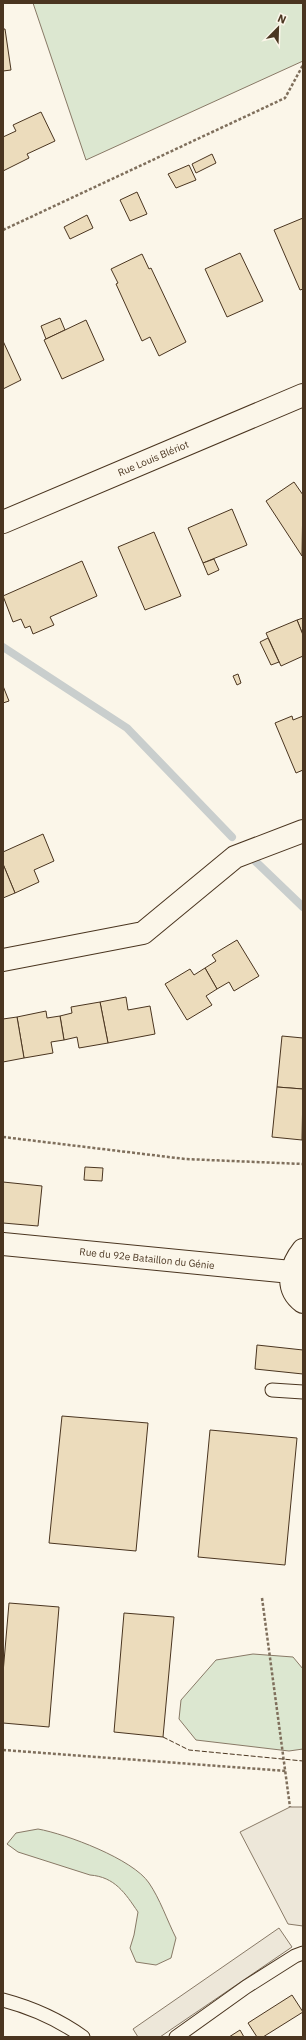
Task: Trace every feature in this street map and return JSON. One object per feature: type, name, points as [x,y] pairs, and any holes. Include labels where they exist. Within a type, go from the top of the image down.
[{"type":"street","name":"Rue Louis Blériot","points":[[3,522],[303,395]]},
{"type":"street","points":[[3,960],[143,933],[234,857],[303,831]]},
{"type":"street","name":"Rue du 92e Bataillon du Génie","points":[[3,1244],[291,1272]]},
{"type":"street","points":[[303,1250],[294,1261],[291,1272],[293,1289],[303,1302]]},
{"type":"lane","points":[[272,1390],[303,1392]]},
{"type":"lane","points":[[176,2037],[246,1987],[295,1956],[303,1953]]},
{"type":"lane","points":[[3,2000],[26,2006],[55,2019],[83,2037]]},
{"type":"path","points":[[3,230],[285,98],[303,65]]},
{"type":"path","points":[[3,1137],[185,1159],[303,1164]]},
{"type":"path","points":[[262,1598],[290,1807]]},
{"type":"path","points":[[3,1750],[286,1771]]},
{"type":"green space","points":[[33,3],[303,3],[303,61],[86,160]]},
{"type":"green space","points":[[253,1654],[293,1657],[303,1669],[303,1749],[289,1751],[196,1740],[179,1719],[181,1700],[216,1660]]},
{"type":"green space","points":[[38,1829],[65,1836],[98,1849],[129,1865],[141,1874],[157,1896],[176,1938],[171,1958],[156,1965],[136,1962],[130,1948],[138,1912],[124,1892],[113,1883],[99,1876],[90,1875],[18,1852],[7,1844],[16,1833]]},
{"type":"shaded area","points":[[290,1807],[303,1807],[303,1926],[288,1924],[240,1832]]},
{"type":"shaded area","points":[[279,1928],[292,1947],[160,2037],[138,2037],[133,2029]]},
{"type":"building","points":[[3,29],[5,29],[11,70],[3,71]]},
{"type":"building","points":[[41,112],[55,141],[27,154],[29,158],[3,171],[3,137],[16,131],[13,125]]},
{"type":"building","points":[[212,154],[216,163],[196,173],[192,164]]},
{"type":"building","points":[[189,165],[196,180],[176,188],[168,174]]},
{"type":"building","points":[[137,192],[147,214],[130,221],[120,200]]},
{"type":"building","points":[[87,215],[93,228],[70,239],[64,227]]},
{"type":"building","points":[[303,218],[303,289],[300,290],[274,230]]},
{"type":"building","points":[[240,253],[263,301],[227,317],[205,269]]},
{"type":"building","points":[[142,254],[149,269],[151,268],[186,342],[159,356],[150,337],[142,341],[116,284],[118,283],[111,269]]},
{"type":"building","points":[[60,318],[65,330],[46,339],[41,326]]},
{"type":"building","points":[[86,320],[104,360],[62,379],[44,340]]},
{"type":"building","points":[[3,341],[21,380],[3,389]]},
{"type":"building","points":[[294,482],[303,495],[302,556],[266,501]]},
{"type":"building","points":[[232,509],[247,545],[203,563],[188,528]]},
{"type":"building","points":[[154,532],[181,596],[145,610],[118,547]]},
{"type":"building","points":[[214,559],[219,570],[208,575],[203,563]]},
{"type":"building","points":[[82,561],[97,596],[50,617],[54,625],[33,634],[30,626],[25,628],[21,619],[13,622],[3,596]]},
{"type":"building","points":[[303,618],[303,635],[297,620]]},
{"type":"building","points":[[297,620],[303,635],[303,656],[281,666],[266,633]]},
{"type":"building","points":[[268,638],[279,662],[271,665],[260,642]]},
{"type":"building","points":[[238,674],[241,683],[237,685],[233,676]]},
{"type":"building","points":[[3,686],[9,701],[3,703]]},
{"type":"building","points":[[292,716],[293,720],[303,716],[303,770],[296,773],[275,723]]},
{"type":"building","points":[[43,834],[54,861],[34,870],[39,882],[15,893],[3,864],[3,852]]},
{"type":"building","points":[[3,864],[15,893],[3,898]]},
{"type":"building","points":[[237,940],[259,976],[234,991],[229,982],[217,989],[205,968],[216,961],[212,955]]},
{"type":"building","points":[[205,968],[217,989],[206,996],[212,1005],[187,1020],[165,984],[190,969],[194,975]]},
{"type":"building","points":[[126,997],[128,1010],[150,1006],[155,1034],[108,1043],[100,1002]]},
{"type":"building","points":[[100,1002],[108,1043],[79,1048],[77,1037],[64,1040],[60,1016],[72,1013],[71,1007]]},
{"type":"building","points":[[46,1011],[47,1018],[60,1016],[64,1040],[51,1042],[53,1053],[24,1058],[17,1017]]},
{"type":"building","points":[[17,1017],[24,1058],[3,1062],[3,1019]]},
{"type":"building","points":[[282,1036],[303,1038],[303,1089],[277,1087]]},
{"type":"building","points":[[277,1087],[303,1089],[302,1140],[272,1137]]},
{"type":"building","points":[[85,1167],[103,1168],[102,1181],[84,1180]]},
{"type":"building","points":[[3,1182],[42,1186],[38,1226],[3,1223]]},
{"type":"building","points":[[257,1345],[303,1350],[303,1374],[255,1369]]},
{"type":"building","points":[[62,1416],[148,1423],[136,1551],[49,1543]]},
{"type":"building","points":[[210,1430],[297,1438],[285,1565],[198,1557]]},
{"type":"building","points":[[9,1603],[59,1607],[49,1727],[3,1723],[3,1673]]},
{"type":"building","points":[[124,1613],[174,1617],[163,1737],[114,1732]]},
{"type":"building","points":[[292,1995],[303,2012],[263,2037],[257,2037],[248,2023]]},
{"type":"building","points":[[240,2030],[244,2037],[229,2037]]},
{"type":"waterway","points":[[3,647],[127,728],[232,837]]},
{"type":"waterway","points":[[254,860],[303,907]]},
{"type":"fence","points":[[163,1737],[189,1750],[303,1761]]}]
